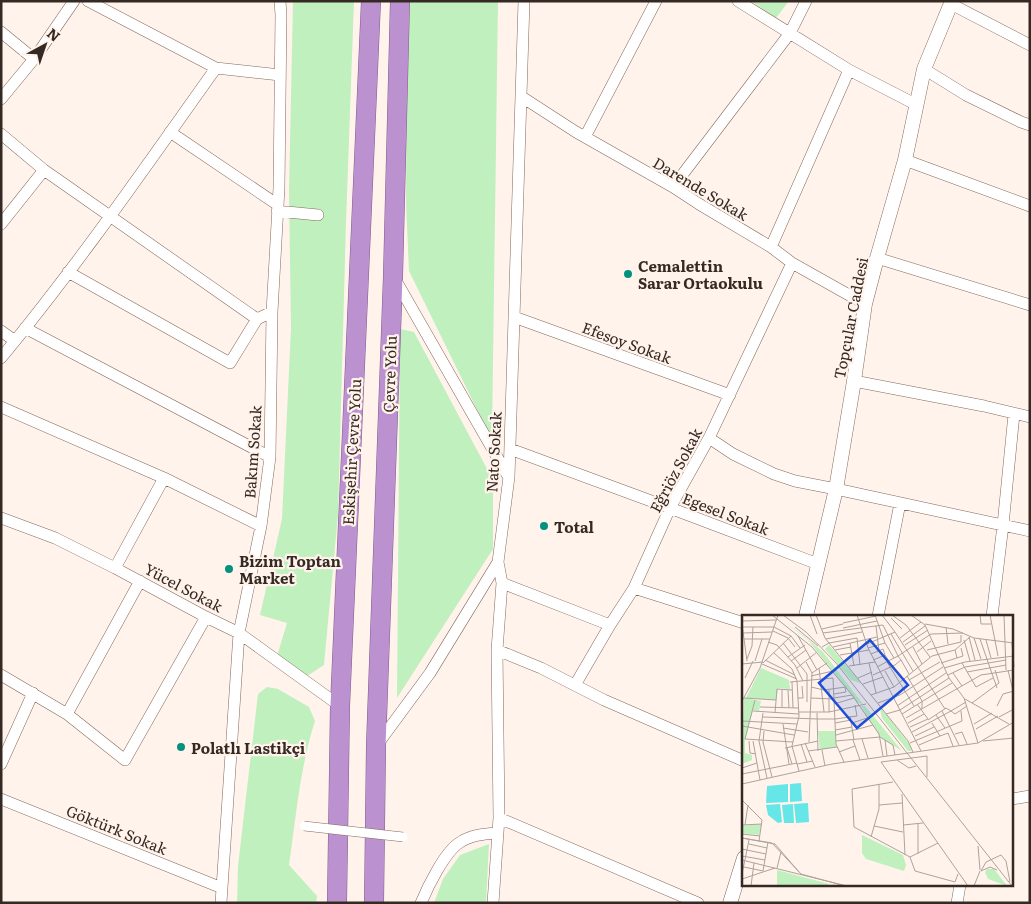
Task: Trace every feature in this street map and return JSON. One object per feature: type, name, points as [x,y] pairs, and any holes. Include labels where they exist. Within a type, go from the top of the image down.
[{"type":"highway","name":"Eskişehir Çevre Yolu","points":[[337,903],[340,706],[371,1]]},
{"type":"highway","name":"Çevre Yolu","points":[[376,746],[393,276],[400,1]]},
{"type":"highway","points":[[374,903],[376,746]]},
{"type":"street","points":[[1,99],[34,59],[74,1]]},
{"type":"street","points":[[88,1],[216,68],[280,75]]},
{"type":"street","name":"Bakım Sokak","points":[[221,903],[240,633],[261,526],[270,457],[272,312],[278,208],[280,1]]},
{"type":"street","name":"Nato Sokak","points":[[493,903],[499,818],[497,650],[502,583],[498,562],[509,477],[524,1]]},
{"type":"street","points":[[585,137],[656,1]]},
{"type":"street","points":[[738,1],[849,70],[917,105]]},
{"type":"street","points":[[673,187],[790,34],[806,1]]},
{"type":"street","points":[[951,2],[1030,45]]},
{"type":"street","name":"Topçular Caddesi","points":[[806,615],[836,489],[865,304],[904,160],[924,69],[951,2]]},
{"type":"street","points":[[1,32],[34,59]]},
{"type":"street","points":[[1,358],[110,217],[216,68]]},
{"type":"street","points":[[924,69],[966,94],[1030,125]]},
{"type":"street","points":[[771,247],[849,70]]},
{"type":"street","name":"Darende Sokak","points":[[522,97],[585,137],[673,187],[771,247],[792,263],[865,304]]},
{"type":"street","points":[[170,132],[278,208],[318,216]]},
{"type":"street","points":[[1,134],[44,170],[257,319]]},
{"type":"street","points":[[904,160],[1030,206]]},
{"type":"street","points":[[1,224],[44,170]]},
{"type":"street","points":[[877,258],[1030,305]]},
{"type":"street","name":"Eğriöz Sokak","points":[[575,686],[634,588],[670,508],[709,438],[792,263]]},
{"type":"street","points":[[68,272],[230,363],[257,319],[272,312]]},
{"type":"street","points":[[393,276],[509,477]]},
{"type":"street","name":"Efesoy Sokak","points":[[514,317],[730,395]]},
{"type":"street","points":[[26,328],[270,457]]},
{"type":"street","points":[[1,331],[15,342]]},
{"type":"street","points":[[854,381],[984,406],[1030,417]]},
{"type":"street","points":[[1,407],[164,478],[261,526]]},
{"type":"street","points":[[992,615],[1014,414]]},
{"type":"street","points":[[709,438],[733,454],[774,474],[795,481],[1030,531]]},
{"type":"street","name":"Egesel Sokak","points":[[510,449],[818,564]]},
{"type":"street","points":[[115,568],[164,478]]},
{"type":"street","points":[[878,615],[900,502]]},
{"type":"street","name":"Yücel Sokak","points":[[1,518],[55,538],[240,633],[340,706]]},
{"type":"street","points":[[376,746],[430,673],[498,562]]},
{"type":"street","points":[[67,714],[140,581]]},
{"type":"street","points":[[502,583],[610,625]]},
{"type":"street","points":[[634,588],[742,623]]},
{"type":"street","points":[[1,675],[67,714],[125,760],[206,617]]},
{"type":"street","points":[[497,650],[541,668],[646,719],[742,760]]},
{"type":"street","points":[[2,760],[33,693]]},
{"type":"street","points":[[1014,799],[1030,796]]},
{"type":"street","name":"Göktürk Sokak","points":[[1,799],[222,888]]},
{"type":"street","points":[[499,818],[698,903]]},
{"type":"street","points":[[304,826],[403,836]]},
{"type":"street","points":[[421,903],[444,860],[459,843],[477,835],[497,832]]},
{"type":"street","points":[[730,903],[742,864]]},
{"type":"street","points":[[957,903],[960,886]]},
{"type":"green space","points":[[293,1],[354,1],[338,515],[324,665],[307,676],[277,656],[287,623],[260,615],[282,519],[291,328],[289,191]]},
{"type":"green space","points":[[407,1],[498,1],[492,434],[488,432],[409,271],[406,202]]},
{"type":"green space","points":[[751,1],[789,1],[776,18]]},
{"type":"green space","points":[[400,329],[414,332],[493,480],[493,549],[397,698]]},
{"type":"green space","points":[[267,687],[278,689],[309,707],[315,721],[302,774],[289,865],[317,896],[316,903],[237,903],[238,866],[258,694]]},
{"type":"green space","points":[[489,844],[486,903],[434,903],[443,879],[460,855]]},
{"type":"place","name":"Cemalettin Sarar Ortaokulu","points":[[628,274]]},
{"type":"place","name":"Total","points":[[544,526]]},
{"type":"place","name":"Bizim Toptan Market","points":[[229,569]]},
{"type":"place","name":"Polatlı Lastikçi","points":[[181,747]]}]
